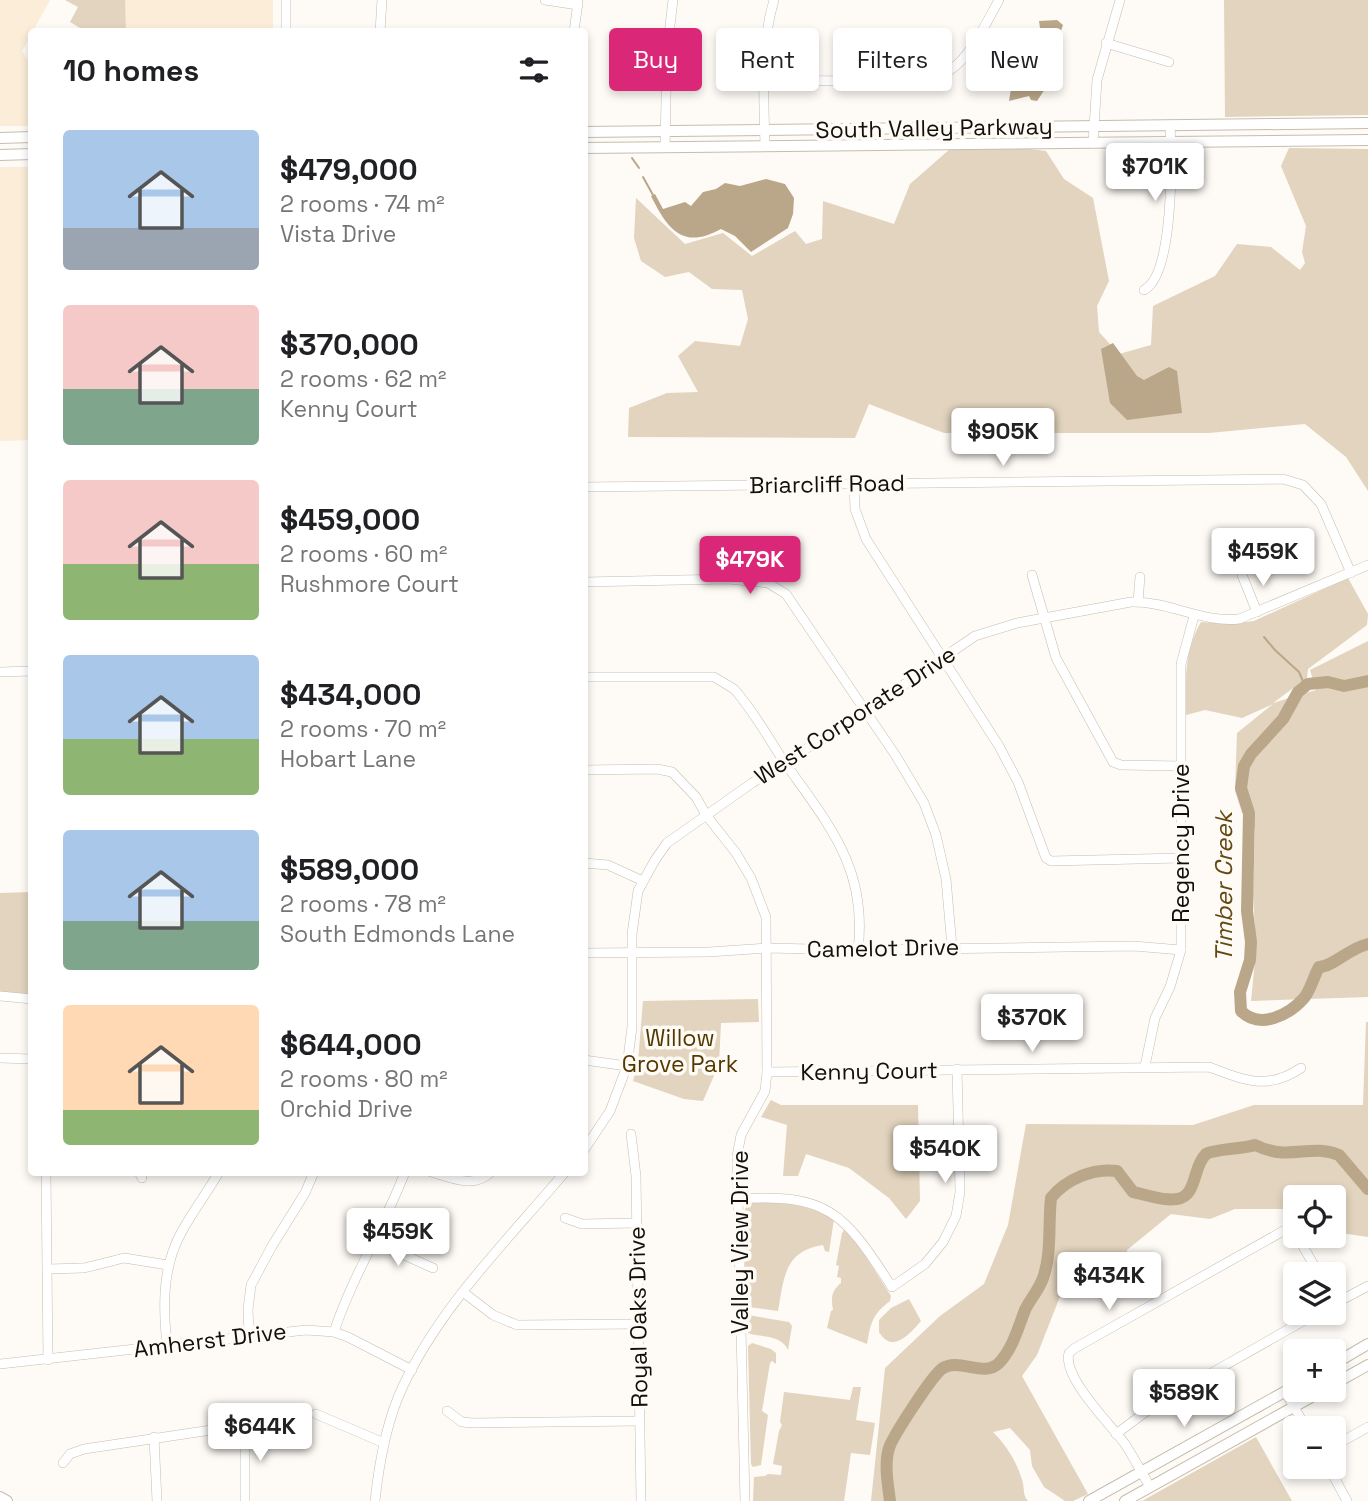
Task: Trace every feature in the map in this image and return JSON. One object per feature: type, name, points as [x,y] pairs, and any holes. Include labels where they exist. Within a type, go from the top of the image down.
[{"type":"main road","name":"South Valley Parkway","points":[[588,132],[1368,123]]},
{"type":"main road","points":[[1333,124],[1334,141]]},
{"type":"main road","points":[[0,138],[28,137]]},
{"type":"main road","name":"South Valley Parkway","points":[[588,148],[1368,140]]},
{"type":"main road","points":[[0,155],[28,154]]},
{"type":"main road","points":[[1346,1357],[1368,1344]]},
{"type":"main road","points":[[1346,1377],[1368,1365]]},
{"type":"main road","points":[[1089,1501],[1283,1392]]},
{"type":"main road","points":[[1125,1501],[1302,1402]]},
{"type":"main road","points":[[0,1497],[7,1501]]},
{"type":"street","points":[[286,0],[286,28]]},
{"type":"street","points":[[380,28],[382,0]]},
{"type":"street","points":[[545,0],[578,2],[575,28]]},
{"type":"street","points":[[665,147],[667,51],[673,0]]},
{"type":"street","points":[[767,28],[774,0]]},
{"type":"street","points":[[819,79],[921,78],[948,72],[976,40],[999,0]]},
{"type":"street","points":[[1093,143],[1097,80],[1120,0]]},
{"type":"street","points":[[1106,43],[1170,62]]},
{"type":"street","points":[[764,91],[765,146]]},
{"type":"street","points":[[1144,290],[1149,287],[1155,275],[1169,222],[1170,126]]},
{"type":"street","name":"Briarcliff Road","points":[[588,487],[1283,479],[1303,485],[1321,504],[1351,573]]},
{"type":"street","points":[[854,484],[855,509],[866,540],[999,746],[1018,782],[1046,858],[1051,861],[1181,858]]},
{"type":"street","name":"West Corporate Drive","points":[[588,1145],[610,1111],[627,1066],[632,1043],[632,952],[638,891],[654,860],[667,844],[706,815],[975,636],[1017,622],[1139,601],[1158,604],[1194,616],[1239,619],[1368,565]]},
{"type":"street","points":[[1032,575],[1056,658],[1113,762],[1121,765],[1181,766]]},
{"type":"street","points":[[1242,575],[1257,612]]},
{"type":"street","points":[[1139,601],[1140,577]]},
{"type":"street","points":[[588,582],[728,579],[768,583],[786,594],[896,756],[929,815],[946,878],[953,947]]},
{"type":"street","name":"Regency Drive","points":[[1145,1066],[1155,1018],[1170,987],[1181,950],[1181,664],[1194,616]]},
{"type":"street","points":[[0,672],[28,671]]},
{"type":"street","points":[[588,677],[715,677],[734,689],[826,819],[846,856],[859,909],[858,950]]},
{"type":"street","name":"Valley View Drive","points":[[588,770],[657,769],[672,772],[689,787],[706,815],[736,853],[758,892],[766,917],[765,1091],[741,1135],[737,1156],[745,1501]]},
{"type":"street","points":[[588,863],[608,864],[643,881]]},
{"type":"street","name":"Camelot Drive","points":[[588,953],[709,952],[766,948],[858,950],[1134,946],[1181,950]]},
{"type":"street","points":[[0,996],[28,999]]},
{"type":"street","points":[[0,1058],[28,1059]]},
{"type":"street","points":[[588,1061],[627,1066]]},
{"type":"street","name":"Kenny Court","points":[[767,1072],[1209,1067],[1250,1082],[1284,1080],[1301,1068]]},
{"type":"street","points":[[737,1199],[803,1200],[822,1206],[849,1227],[892,1287],[925,1264],[943,1242],[956,1216],[960,1192],[957,1069]]},
{"type":"street","name":"Royal Oaks Drive","points":[[631,1134],[636,1176],[641,1501]]},
{"type":"street","points":[[46,1176],[48,1360]]},
{"type":"street","points":[[167,1345],[164,1295],[168,1265],[180,1234],[216,1176]]},
{"type":"street","points":[[249,1336],[251,1285],[312,1176]]},
{"type":"street","points":[[334,1332],[345,1298],[375,1242],[403,1176]]},
{"type":"street","points":[[443,1176],[458,1181],[482,1180],[486,1176]]},
{"type":"street","points":[[374,1501],[384,1443],[397,1401],[412,1370],[440,1323],[463,1292],[562,1176]]},
{"type":"street","points":[[565,1218],[582,1224],[637,1223]]},
{"type":"street","points":[[1150,1487],[1116,1434],[1091,1403],[1069,1366],[1068,1357],[1072,1350],[1283,1231]]},
{"type":"street","points":[[375,1242],[433,1268]]},
{"type":"street","points":[[48,1269],[84,1268],[124,1258],[168,1265]]},
{"type":"street","points":[[1346,1296],[1368,1286]]},
{"type":"street","points":[[463,1292],[493,1315],[517,1325],[638,1324]]},
{"type":"street","points":[[1116,1434],[1155,1405],[1296,1325]]},
{"type":"street","name":"Amherst Drive","points":[[0,1364],[295,1330],[334,1332],[412,1370]]},
{"type":"street","points":[[1293,1402],[1299,1416]]},
{"type":"street","points":[[447,1411],[462,1422],[639,1421]]},
{"type":"street","points":[[316,1414],[384,1443]]},
{"type":"street","points":[[63,1463],[70,1454],[84,1449],[245,1425],[245,1501]]},
{"type":"street","points":[[1346,1439],[1368,1427]]},
{"type":"street","points":[[153,1437],[157,1501]]},
{"type":"street","points":[[1335,1479],[1347,1501]]},
{"type":"shaded area","points":[[0,0],[50,0],[35,28],[28,28],[28,40],[22,51],[28,60],[28,126],[0,126]]},
{"type":"shaded area","points":[[118,0],[273,0],[273,28],[118,28]]},
{"type":"shaded area","points":[[1057,20],[1063,25],[1062,28],[1040,28],[1039,21]]},
{"type":"shaded area","points":[[1011,91],[1044,91],[1037,101],[1031,100],[1029,96],[1009,101]]},
{"type":"shaded area","points":[[0,167],[28,167],[28,440],[0,441]]},
{"type":"shaded area","points":[[766,179],[785,184],[794,198],[793,214],[788,228],[751,252],[735,236],[721,229],[696,237],[678,233],[664,218],[651,196],[655,194],[663,209],[685,202],[691,206],[703,192],[716,189],[725,183],[740,186]]},
{"type":"shaded area","points":[[1113,343],[1137,376],[1144,380],[1169,367],[1177,371],[1182,413],[1127,420],[1110,403],[1101,349]]},
{"type":"green space","points":[[65,0],[125,0],[126,28],[80,28],[70,22],[78,7]]},
{"type":"green space","points":[[1224,0],[1368,0],[1368,115],[1225,117]]},
{"type":"green space","points":[[1020,148],[1046,151],[1064,179],[1093,198],[1109,281],[1097,306],[1099,332],[1119,354],[1151,345],[1153,306],[1215,276],[1237,244],[1271,247],[1300,270],[1305,263],[1302,252],[1306,226],[1281,166],[1289,148],[1368,149],[1368,491],[1346,457],[1305,424],[1209,433],[944,433],[869,404],[855,438],[628,437],[629,408],[667,393],[698,392],[678,356],[695,341],[740,346],[748,319],[742,290],[712,289],[689,272],[665,277],[641,261],[634,238],[636,198],[685,244],[723,233],[752,256],[795,231],[806,244],[822,239],[823,201],[894,224],[910,184],[950,149]]},
{"type":"green space","points":[[1348,578],[1368,614],[1367,625],[1308,669],[1307,678],[1273,703],[1316,690],[1310,670],[1368,641],[1368,997],[1251,1001],[1256,951],[1253,894],[1255,829],[1242,813],[1235,791],[1237,733],[1273,704],[1242,718],[1205,710],[1186,715],[1186,679],[1191,644],[1201,622],[1229,624],[1254,621]]},
{"type":"green space","points":[[28,892],[28,996],[0,994],[0,893]]},
{"type":"green space","name":"Willow Grove Park","points":[[758,999],[759,1022],[721,1023],[719,1064],[703,1101],[684,1099],[633,1081],[638,1062],[643,1001]]},
{"type":"green space","points":[[1368,1022],[1368,1237],[1346,1234],[1346,1185],[1283,1185],[1283,1209],[1235,1209],[1210,1219],[1171,1214],[1127,1250],[1125,1269],[1061,1294],[1037,1355],[1022,1376],[1088,1494],[1073,1501],[1065,1501],[1044,1487],[1032,1466],[1030,1450],[1010,1428],[993,1432],[1014,1460],[1028,1501],[871,1501],[885,1368],[940,1316],[984,1284],[1008,1225],[1026,1124],[1193,1125],[1254,1105],[1363,1105]]},
{"type":"green space","points":[[771,1100],[781,1105],[918,1105],[920,1201],[906,1219],[889,1198],[849,1168],[806,1154],[798,1176],[783,1176],[787,1125],[761,1117]]},
{"type":"green space","points":[[747,1205],[795,1205],[834,1219],[829,1252],[825,1251],[823,1245],[810,1248],[800,1253],[788,1268],[778,1311],[749,1307],[746,1303],[744,1211]]},
{"type":"green space","points":[[845,1229],[852,1235],[891,1296],[890,1301],[873,1320],[867,1344],[827,1328],[833,1310],[832,1295],[841,1283],[841,1278],[837,1277],[839,1266],[836,1265]]},
{"type":"green space","points":[[909,1299],[921,1321],[900,1340],[889,1342],[879,1332],[879,1320],[891,1308]]},
{"type":"green space","points":[[748,1315],[789,1322],[792,1326],[788,1350],[781,1341],[748,1333]]},
{"type":"green space","points":[[752,1343],[776,1353],[776,1364],[772,1361],[770,1363],[762,1411],[768,1415],[761,1465],[753,1467],[748,1346]]},
{"type":"green space","points":[[853,1387],[861,1387],[856,1420],[875,1423],[870,1455],[851,1453],[844,1501],[753,1501],[754,1477],[781,1475],[782,1466],[773,1464],[782,1425],[780,1422],[784,1392],[850,1400]]},
{"type":"green space","points":[[1256,1437],[1292,1501],[1142,1501]]},
{"type":"waterway","points":[[632,158],[639,168]]},
{"type":"waterway","points":[[643,177],[653,195]]},
{"type":"waterway","points":[[1264,637],[1299,672],[1305,686]]},
{"type":"waterway","name":"Timber Creek","points":[[1368,681],[1344,686],[1328,682],[1308,684],[1298,692],[1283,719],[1251,754],[1244,766],[1241,788],[1249,813],[1247,911],[1251,942],[1250,960],[1240,992],[1241,1011],[1249,1017],[1265,1020],[1282,1015],[1304,998],[1319,967],[1368,944]]},
{"type":"waterway","name":"Timber Creek","points":[[890,1501],[887,1468],[889,1448],[931,1381],[943,1368],[950,1366],[979,1369],[993,1367],[1008,1351],[1025,1310],[1043,1278],[1049,1249],[1051,1198],[1064,1185],[1090,1173],[1117,1171],[1133,1192],[1162,1199],[1176,1199],[1189,1192],[1206,1154],[1255,1145],[1278,1152],[1318,1151],[1339,1155],[1368,1189]]}]
